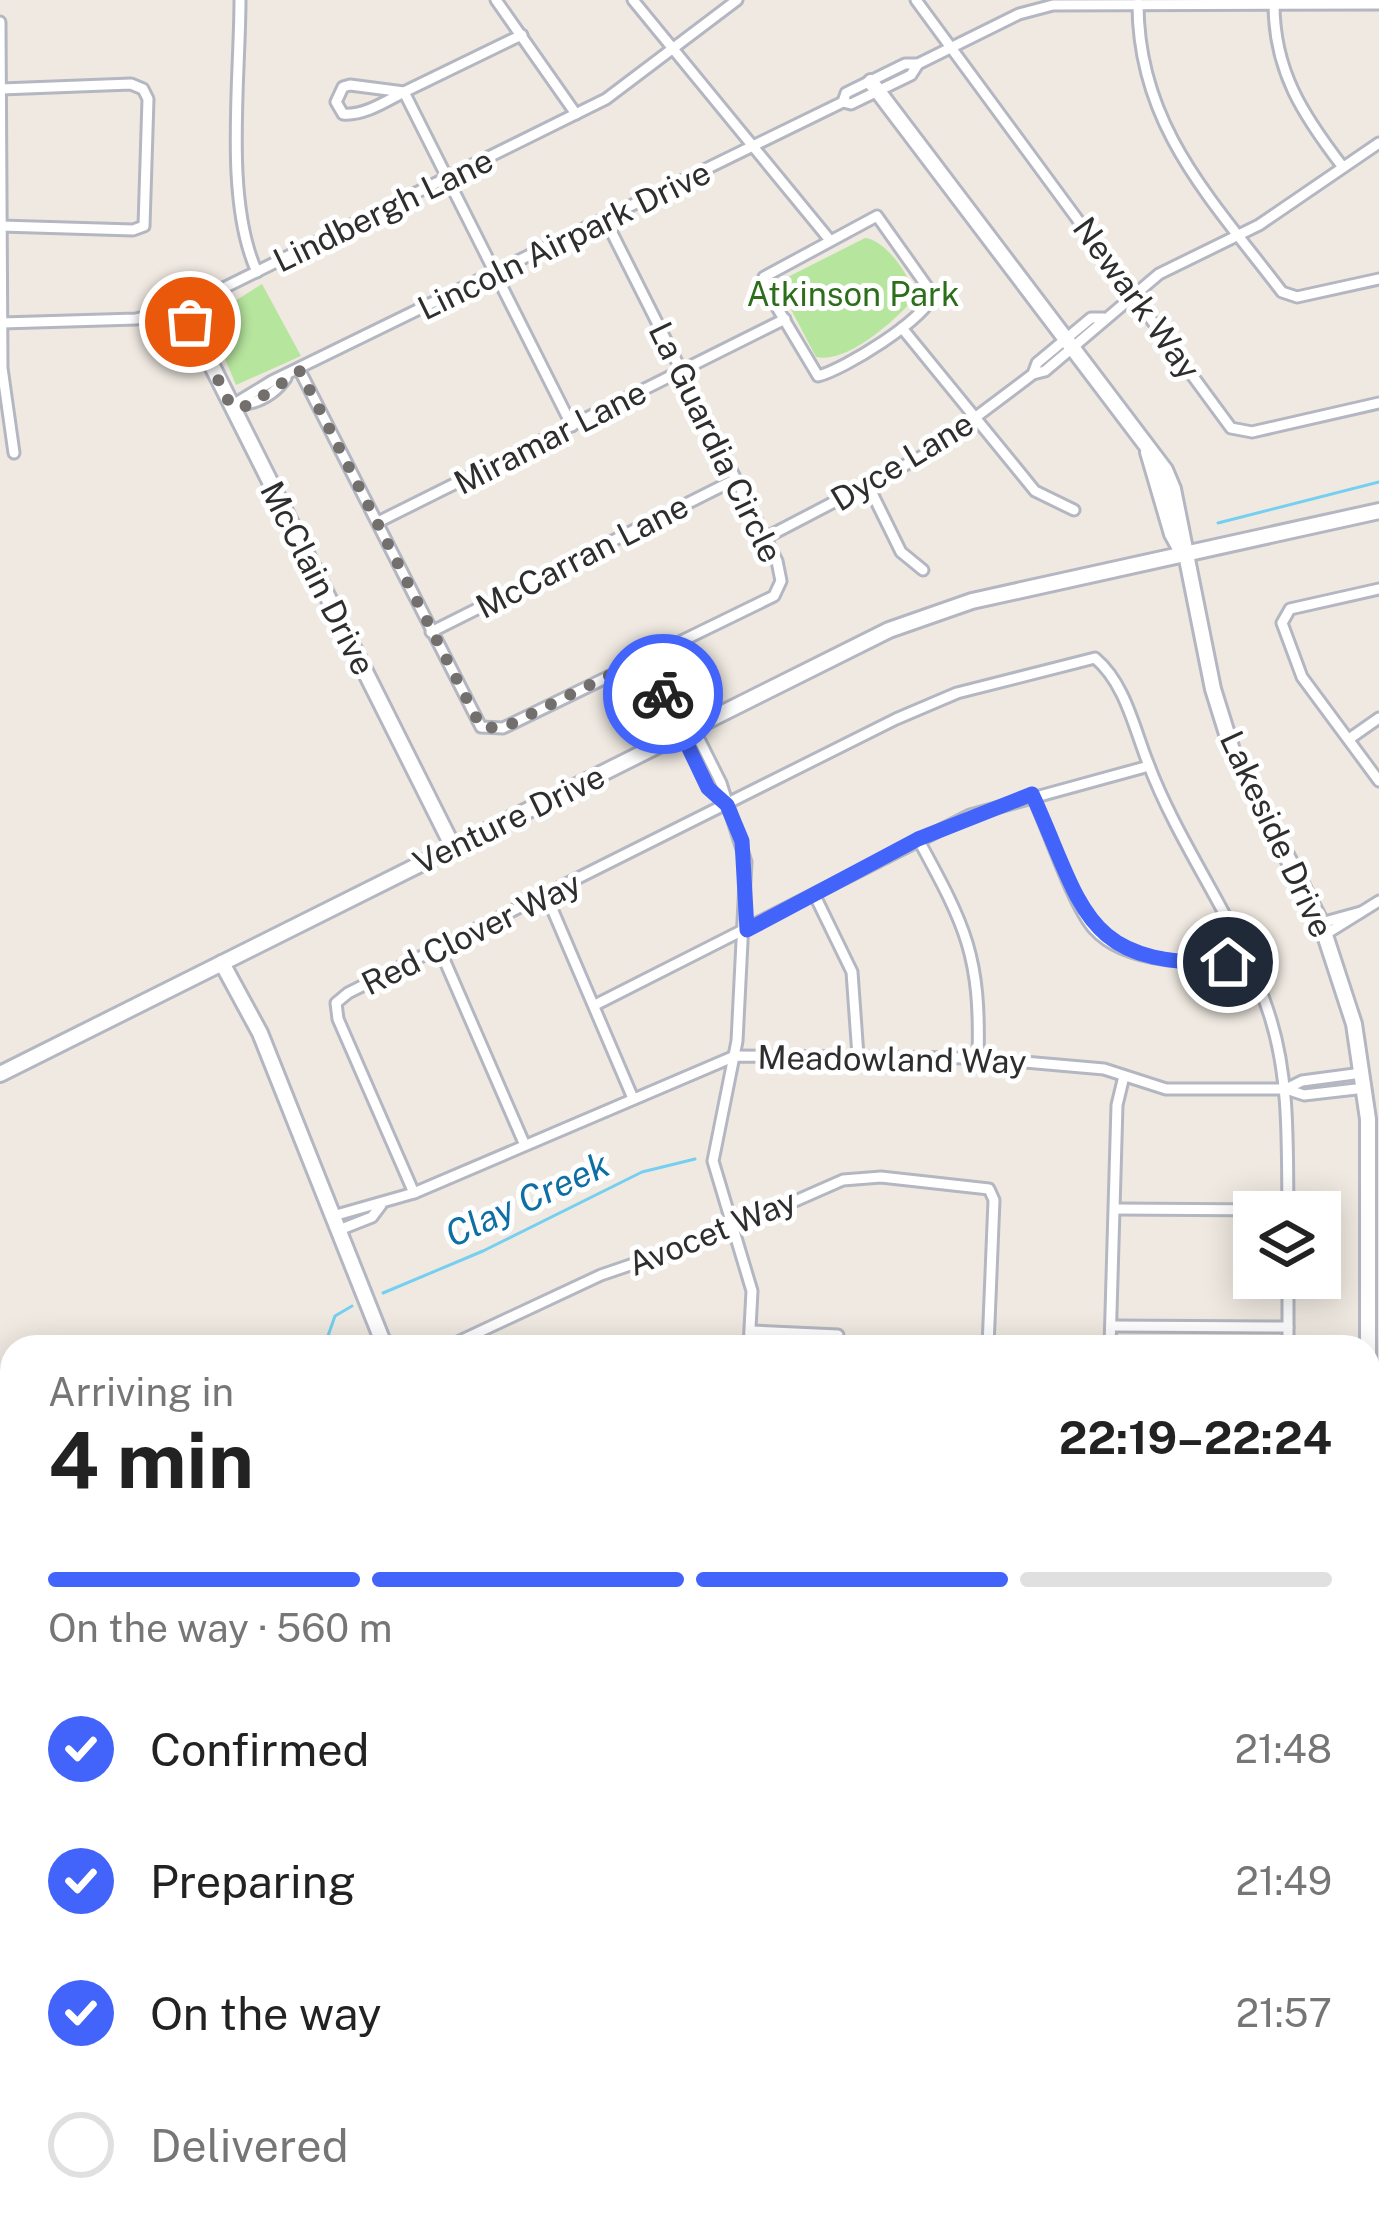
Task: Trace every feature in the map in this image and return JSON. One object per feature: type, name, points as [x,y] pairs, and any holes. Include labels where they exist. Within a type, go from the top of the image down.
[{"type":"street","points":[[240,0],[240,197],[246,245],[257,272]]},
{"type":"street","points":[[496,0],[576,115]]},
{"type":"street","points":[[633,0],[829,239]]},
{"type":"street","name":"Lindbergh Lane","points":[[2,322],[136,319],[183,308],[576,115],[639,79],[737,0]]},
{"type":"street","name":"Newark Way","points":[[916,0],[1231,428],[1240,432],[1379,404]]},
{"type":"street","points":[[1138,4],[1143,70],[1165,134],[1288,296],[1379,279]]},
{"type":"street","points":[[1274,4],[1276,46],[1292,94],[1342,166]]},
{"type":"street","name":"Lincoln Airpark Drive","points":[[231,406],[272,381],[286,379],[842,102],[846,93],[875,86],[905,64],[918,64],[1019,14],[1053,5],[1379,4]]},
{"type":"street","points":[[0,22],[3,394],[14,453]]},
{"type":"street","points":[[404,92],[350,85],[343,87],[336,101],[339,111],[349,116],[404,92],[522,34]]},
{"type":"street","points":[[1,89],[131,84],[143,89],[148,99],[144,226],[133,230],[2,226]]},
{"type":"street","name":"Lakeside Drive","points":[[875,86],[1165,470],[1173,489],[1213,689],[1232,749],[1324,929],[1348,1001],[1364,1081],[1375,1209],[1372,1335]]},
{"type":"street","points":[[404,92],[572,426]]},
{"type":"street","name":"Dyce Lane","points":[[765,538],[868,485],[976,418],[1033,374],[1037,363],[1068,344],[1091,318],[1103,318],[1173,266],[1239,235],[1379,143]]},
{"type":"street","points":[[877,216],[933,295],[928,308],[902,328],[818,376],[764,277],[829,239],[877,216]]},
{"type":"street","name":"La Guardia Circle","points":[[300,371],[474,719],[492,730],[774,596],[781,573],[605,221]]},
{"type":"street","name":"McClain Drive","points":[[183,308],[453,847]]},
{"type":"street","name":"Miramar Lane","points":[[379,522],[784,320]]},
{"type":"street","points":[[902,328],[1035,490],[1075,510]]},
{"type":"street","name":"McCarran Lane","points":[[430,632],[734,480]]},
{"type":"street","points":[[868,485],[901,552],[923,571]]},
{"type":"street","name":"Venture Drive","points":[[0,1074],[688,730],[938,611],[1379,511]]},
{"type":"street","points":[[1379,589],[1283,615],[1283,635],[1302,677],[1379,781]]},
{"type":"street","points":[[651,655],[688,730],[708,788],[727,805],[746,862],[747,930],[735,1056],[713,1161],[752,1291],[751,1335]]},
{"type":"street","name":"Red Clover Way","points":[[414,1193],[338,1019],[336,1003],[957,693],[1077,658],[1095,658],[1106,667],[1132,717],[1148,766],[1271,1018],[1286,1089],[1288,1191]]},
{"type":"street","points":[[1348,739],[1379,718]]},
{"type":"street","points":[[595,1005],[816,898],[918,839],[1032,794],[1148,766]]},
{"type":"street","points":[[1032,794],[1092,928],[1117,946],[1192,963],[1244,961]]},
{"type":"street","points":[[918,839],[968,929],[977,967],[978,1058]]},
{"type":"street","points":[[547,897],[632,1096]]},
{"type":"street","points":[[816,898],[852,972],[858,1056]]},
{"type":"street","points":[[1324,929],[1379,901]]},
{"type":"street","points":[[440,950],[524,1143]]},
{"type":"street","points":[[222,963],[260,1033],[380,1335]]},
{"type":"street","name":"Meadowland Way","points":[[336,1223],[367,1204],[381,1205],[414,1193],[632,1096],[735,1056],[978,1058],[1068,1064],[1166,1089],[1286,1089],[1302,1081],[1364,1081]]},
{"type":"street","points":[[1111,1335],[1118,1106],[1124,1076]]},
{"type":"street","name":"Avocet Way","points":[[473,1335],[602,1275],[731,1230],[824,1186],[860,1177],[989,1190],[994,1200],[988,1335]]},
{"type":"street","points":[[1114,1209],[1233,1210]]},
{"type":"street","points":[[1288,1299],[1288,1335]]},
{"type":"street","points":[[1111,1326],[1288,1327]]},
{"type":"street","points":[[752,1330],[838,1335]]},
{"type":"green space","name":"Atkinson Park","points":[[865,238],[881,245],[897,261],[914,299],[855,348],[816,357],[783,294],[784,279]]},
{"type":"green space","points":[[262,284],[301,356],[236,385],[208,318]]},
{"type":"waterway","name":"Clay Creek","points":[[1218,523],[1379,482]]},
{"type":"waterway","name":"Clay Creek","points":[[383,1293],[483,1251],[642,1172],[695,1159]]},
{"type":"waterway","name":"Clay Creek","points":[[328,1335],[335,1316],[352,1306]]},
{"type":"way so far","points":[[190,322],[231,406],[248,406],[278,391],[300,371],[481,727],[503,728],[646,657],[663,694]]},
{"type":"route","points":[[663,694],[708,788],[727,805],[742,841],[747,930],[816,898],[918,839],[1032,794],[1092,928],[1117,946],[1192,963],[1228,962]]}]
